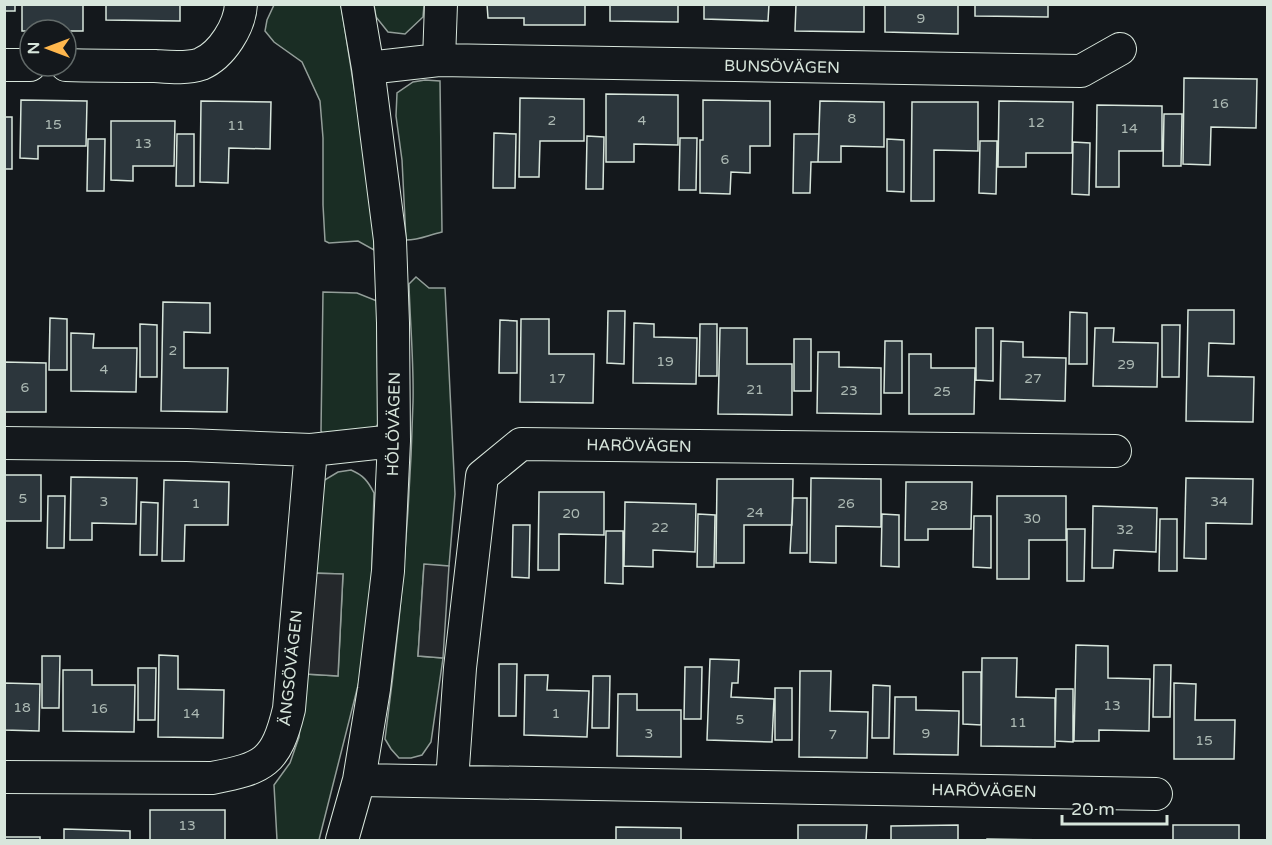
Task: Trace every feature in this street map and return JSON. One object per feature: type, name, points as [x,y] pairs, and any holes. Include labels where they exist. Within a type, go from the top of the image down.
[{"type":"street","points":[[78,65],[178,67],[200,64],[217,54],[236,25],[241,4]]},
{"type":"street","name":"HÖLÖVÄGEN","points":[[342,840],[359,780],[374,689],[388,571],[394,441],[390,240],[368,68],[357,4]]},
{"type":"street","points":[[439,60],[441,4]]},
{"type":"street","name":"BUNSÖVÄGEN","points":[[368,68],[439,60],[1081,70],[1120,49]]},
{"type":"street","points":[[4,443],[187,445],[311,450],[394,441]]},
{"type":"street","name":"HARÖVÄGEN","points":[[452,781],[460,668],[482,476],[521,444],[1114,451]]},
{"type":"street","name":"ÄNGSÖVÄGEN","points":[[4,777],[212,778],[258,766],[273,752],[282,736],[289,709],[311,450]]},
{"type":"street","name":"HARÖVÄGEN","points":[[359,780],[1156,794]]},
{"type":"green space","points":[[274,5],[341,5],[374,214],[374,250],[358,241],[329,243],[325,241],[320,101],[302,62],[274,42],[265,31]]},
{"type":"green space","points":[[374,5],[424,5],[423,17],[405,34],[388,32],[376,17]]},
{"type":"green space","points":[[440,81],[442,232],[406,240],[402,160],[396,116],[397,93],[413,82]]},
{"type":"green space","points":[[416,277],[429,288],[445,288],[455,494],[449,566],[424,565],[418,656],[443,658],[431,742],[422,755],[399,758],[385,739],[407,529],[413,387],[409,284]]},
{"type":"green space","points":[[323,292],[357,293],[377,301],[378,424],[374,430],[327,440],[321,431]]},
{"type":"green space","points":[[351,470],[365,479],[374,493],[370,638],[319,840],[277,840],[274,785],[290,763],[299,737],[305,674],[338,676],[343,574],[309,573],[318,484],[338,472]]},
{"type":"shaded area","points":[[424,564],[449,566],[443,658],[418,656]]},
{"type":"shaded area","points":[[309,573],[343,574],[338,676],[305,674]]},
{"type":"building","points":[[4,4],[15,4],[15,11],[4,11]]},
{"type":"building","points":[[22,4],[83,4],[83,31],[78,31],[78,18],[22,18]]},
{"type":"building","points":[[106,4],[180,4],[180,21],[106,20]]},
{"type":"building","points":[[487,4],[585,4],[585,25],[524,25],[524,18],[488,18]]},
{"type":"building","points":[[610,4],[678,4],[678,22],[610,21]]},
{"type":"building","points":[[704,4],[769,4],[768,21],[704,19]]},
{"type":"building","points":[[796,4],[864,4],[864,32],[795,31]]},
{"type":"building","points":[[885,4],[958,4],[958,34],[885,32]]},
{"type":"building","points":[[975,4],[1048,4],[1048,17],[975,16]]},
{"type":"building","points":[[1184,78],[1257,79],[1256,128],[1211,127],[1210,165],[1183,164]]},
{"type":"building","points":[[606,94],[678,95],[678,145],[634,144],[634,162],[606,162]]},
{"type":"building","points":[[520,98],[584,99],[584,141],[540,141],[539,177],[519,177]]},
{"type":"building","points":[[21,100],[87,101],[86,146],[38,146],[38,159],[20,158]]},
{"type":"building","points":[[703,100],[770,101],[770,146],[750,146],[750,173],[731,172],[730,194],[700,193]]},
{"type":"building","points":[[201,101],[271,102],[270,149],[229,148],[228,183],[200,182]]},
{"type":"building","points":[[820,101],[884,102],[884,147],[841,146],[841,162],[818,162]]},
{"type":"building","points":[[999,101],[1073,102],[1072,153],[1026,153],[1026,167],[998,167]]},
{"type":"building","points":[[912,102],[978,102],[978,151],[934,150],[934,201],[911,201]]},
{"type":"building","points":[[1097,105],[1162,106],[1162,151],[1119,151],[1119,187],[1096,187]]},
{"type":"building","points":[[1164,114],[1182,114],[1181,166],[1163,166]]},
{"type":"building","points":[[4,117],[12,117],[12,169],[4,169]]},
{"type":"building","points":[[111,121],[175,121],[174,166],[133,166],[133,181],[111,180]]},
{"type":"building","points":[[494,133],[516,134],[515,188],[493,188]]},
{"type":"building","points":[[177,134],[194,134],[194,186],[176,186]]},
{"type":"building","points":[[794,134],[819,134],[818,162],[811,162],[810,193],[793,193]]},
{"type":"building","points":[[587,136],[604,137],[603,189],[586,189]]},
{"type":"building","points":[[680,138],[697,138],[696,190],[679,190]]},
{"type":"building","points":[[88,139],[105,139],[104,191],[87,191]]},
{"type":"building","points":[[887,139],[904,140],[904,192],[887,191]]},
{"type":"building","points":[[980,141],[997,141],[996,194],[979,193]]},
{"type":"building","points":[[1073,142],[1090,143],[1089,195],[1072,194]]},
{"type":"building","points":[[163,302],[210,303],[210,333],[184,332],[184,368],[228,368],[227,412],[161,411]]},
{"type":"building","points":[[1188,310],[1234,310],[1234,344],[1209,343],[1208,376],[1254,377],[1253,422],[1186,421]]},
{"type":"building","points":[[608,311],[625,311],[624,364],[607,363]]},
{"type":"building","points":[[1070,312],[1087,313],[1087,364],[1069,364]]},
{"type":"building","points":[[50,318],[67,319],[67,370],[49,370]]},
{"type":"building","points":[[521,319],[549,319],[549,354],[594,354],[593,403],[520,402]]},
{"type":"building","points":[[500,320],[517,321],[517,373],[499,373]]},
{"type":"building","points":[[634,323],[654,324],[654,337],[697,338],[696,384],[633,383]]},
{"type":"building","points":[[140,324],[157,325],[157,377],[140,377]]},
{"type":"building","points":[[700,324],[717,324],[717,376],[699,376]]},
{"type":"building","points":[[1162,325],[1180,325],[1179,377],[1162,377]]},
{"type":"building","points":[[720,328],[747,328],[747,364],[792,364],[792,415],[718,414]]},
{"type":"building","points":[[976,328],[993,328],[993,381],[976,380]]},
{"type":"building","points":[[1095,328],[1114,328],[1113,342],[1158,343],[1157,387],[1093,386]]},
{"type":"building","points":[[71,333],[94,334],[93,348],[137,348],[136,392],[71,391]]},
{"type":"building","points":[[794,339],[811,339],[811,391],[794,391]]},
{"type":"building","points":[[885,341],[902,341],[902,393],[884,393]]},
{"type":"building","points":[[1001,341],[1023,342],[1023,357],[1066,358],[1065,401],[1000,399]]},
{"type":"building","points":[[818,352],[839,352],[839,367],[881,368],[881,414],[817,413]]},
{"type":"building","points":[[909,354],[931,354],[931,368],[975,368],[974,414],[909,414]]},
{"type":"building","points":[[4,362],[46,363],[46,412],[4,412]]},
{"type":"building","points":[[4,475],[41,475],[41,521],[4,521]]},
{"type":"building","points":[[71,477],[137,478],[136,524],[92,523],[92,540],[70,540]]},
{"type":"building","points":[[811,478],[881,479],[881,527],[836,526],[836,563],[810,562]]},
{"type":"building","points":[[1186,478],[1253,479],[1252,524],[1206,523],[1206,559],[1184,558]]},
{"type":"building","points":[[717,479],[793,479],[792,525],[744,525],[744,563],[716,563]]},
{"type":"building","points":[[164,480],[229,482],[228,525],[185,525],[184,561],[162,561]]},
{"type":"building","points":[[906,482],[972,482],[971,529],[928,529],[928,540],[905,540]]},
{"type":"building","points":[[539,492],[604,492],[604,535],[559,534],[559,570],[538,570]]},
{"type":"building","points":[[48,496],[65,496],[64,548],[47,548]]},
{"type":"building","points":[[997,496],[1066,496],[1066,540],[1029,540],[1029,579],[997,579]]},
{"type":"building","points":[[793,498],[807,498],[807,553],[790,553]]},
{"type":"building","points":[[141,502],[158,503],[157,555],[140,555]]},
{"type":"building","points":[[625,502],[696,504],[695,552],[653,550],[653,567],[624,566]]},
{"type":"building","points":[[1093,506],[1157,508],[1156,552],[1114,550],[1113,568],[1092,568]]},
{"type":"building","points":[[698,514],[715,515],[714,567],[697,567]]},
{"type":"building","points":[[882,514],[899,515],[899,567],[881,566]]},
{"type":"building","points":[[974,516],[991,516],[991,568],[973,567]]},
{"type":"building","points":[[1160,519],[1177,519],[1177,571],[1159,571]]},
{"type":"building","points":[[513,525],[530,525],[529,578],[512,577]]},
{"type":"building","points":[[1067,529],[1085,529],[1084,581],[1067,581]]},
{"type":"building","points":[[606,531],[623,531],[623,584],[605,583]]},
{"type":"building","points":[[1076,645],[1108,646],[1108,678],[1150,679],[1149,731],[1099,730],[1099,741],[1074,741]]},
{"type":"building","points":[[159,655],[178,656],[178,689],[224,690],[223,738],[158,737]]},
{"type":"building","points":[[42,656],[60,656],[59,708],[42,708]]},
{"type":"building","points":[[982,658],[1017,658],[1016,697],[1055,698],[1055,747],[981,746]]},
{"type":"building","points":[[710,659],[739,660],[738,683],[732,683],[731,697],[774,699],[772,742],[707,740]]},
{"type":"building","points":[[499,664],[517,664],[516,716],[499,716]]},
{"type":"building","points":[[1154,665],[1171,665],[1170,717],[1153,717]]},
{"type":"building","points":[[685,667],[702,667],[701,719],[684,719]]},
{"type":"building","points":[[138,668],[156,668],[155,720],[138,720]]},
{"type":"building","points":[[63,670],[92,670],[92,685],[135,685],[134,732],[63,731]]},
{"type":"building","points":[[800,671],[831,671],[830,711],[868,712],[867,758],[799,757]]},
{"type":"building","points":[[963,672],[981,672],[981,725],[963,724]]},
{"type":"building","points":[[525,675],[548,675],[547,690],[589,691],[587,737],[524,735]]},
{"type":"building","points":[[593,676],[610,676],[609,728],[592,728]]},
{"type":"building","points":[[4,683],[40,684],[39,731],[4,730]]},
{"type":"building","points":[[1174,683],[1196,684],[1195,720],[1235,720],[1234,759],[1174,759]]},
{"type":"building","points":[[873,685],[890,686],[889,738],[872,738]]},
{"type":"building","points":[[775,688],[792,688],[792,740],[775,740]]},
{"type":"building","points":[[1056,689],[1073,689],[1073,742],[1055,741]]},
{"type":"building","points":[[618,694],[637,694],[637,710],[681,710],[681,757],[617,756]]},
{"type":"building","points":[[895,697],[916,697],[916,710],[959,711],[958,755],[894,754]]},
{"type":"building","points":[[150,810],[225,810],[225,840],[150,840]]},
{"type":"building","points":[[798,825],[867,825],[866,840],[798,840]]},
{"type":"building","points":[[958,825],[958,840],[891,840],[891,826]]},
{"type":"building","points":[[1173,825],[1239,825],[1239,840],[1173,840]]},
{"type":"building","points":[[616,827],[681,828],[681,840],[616,840]]},
{"type":"building","points":[[64,829],[130,831],[130,840],[64,840]]},
{"type":"building","points":[[4,837],[40,837],[40,840],[4,840]]},
{"type":"building","points":[[987,839],[1053,840],[987,840]]}]
